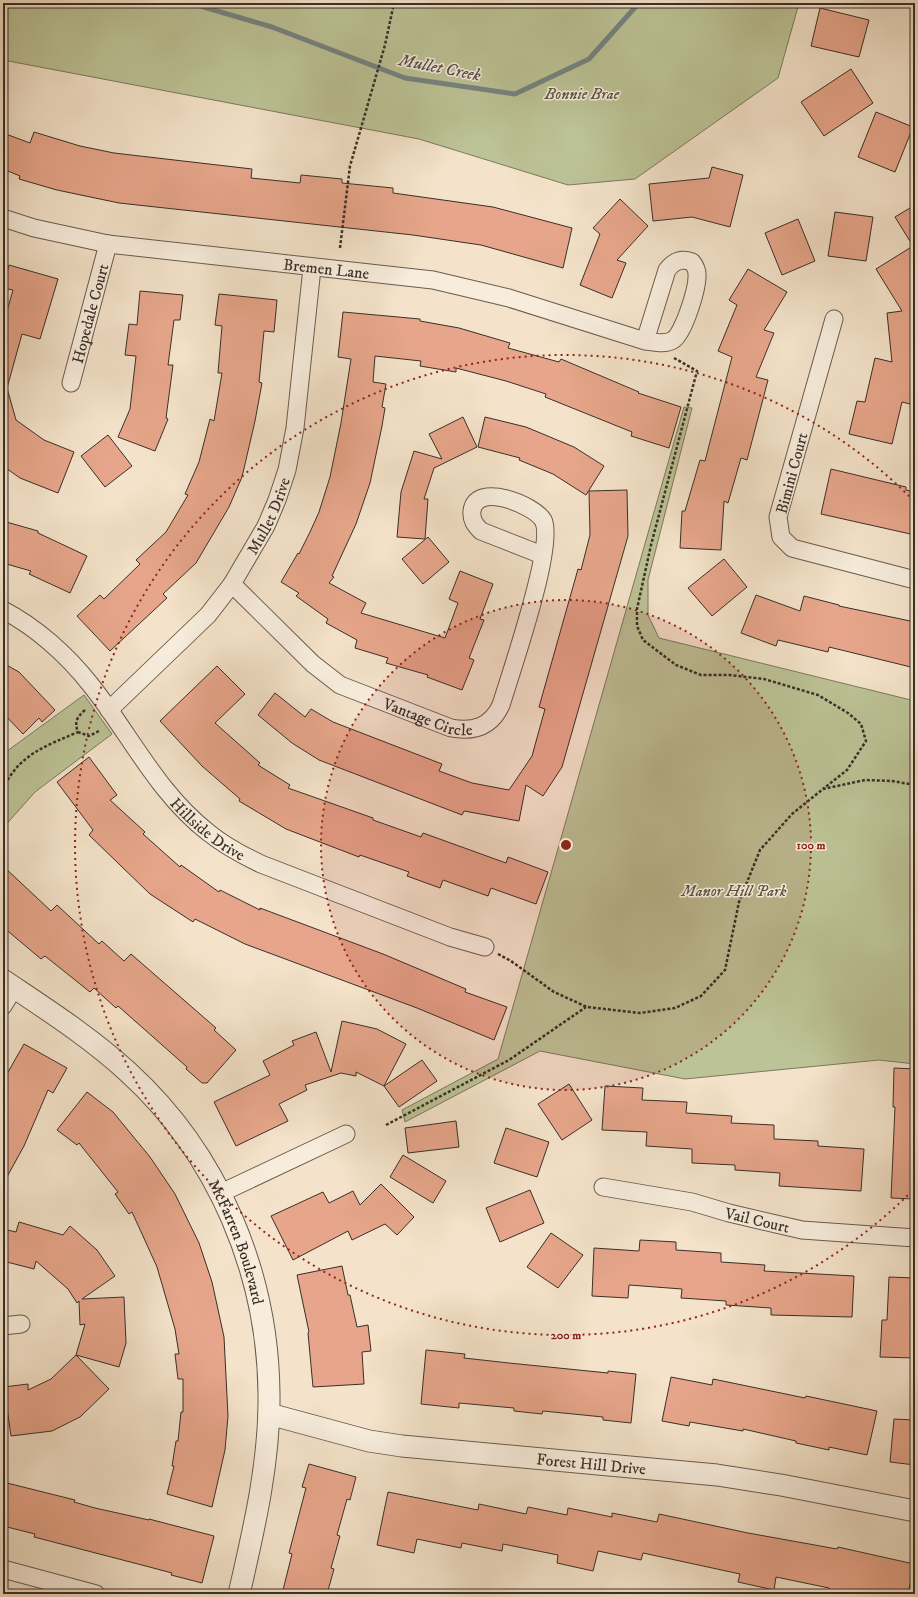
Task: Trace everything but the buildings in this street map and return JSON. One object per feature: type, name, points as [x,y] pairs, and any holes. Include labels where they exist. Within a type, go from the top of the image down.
[{"type":"street","name":"Bremen Lane","points":[[3,218],[34,228],[108,244],[312,268],[386,274],[469,287],[543,308],[645,341],[668,342],[674,340],[683,327],[697,281],[696,268],[692,262],[680,260],[675,262],[667,270],[645,341]]},
{"type":"street","name":"Hopedale Court","points":[[71,383],[108,244]]},
{"type":"street","name":"Mullet Drive","points":[[109,710],[208,615],[232,584],[266,526],[278,500],[287,470],[295,428],[312,268]]},
{"type":"street","name":"Bimini Court","points":[[834,319],[778,517],[782,537],[792,548],[915,580]]},
{"type":"street","name":"Vantage Circle","points":[[232,584],[313,664],[340,685],[451,728],[464,731],[478,729],[490,722],[500,705],[536,590],[542,555]]},
{"type":"street","name":"Hillside Drive","points":[[3,610],[28,625],[66,659],[91,685],[155,776],[175,801],[208,833],[233,851],[261,864],[450,937],[485,947]]},
{"type":"street","points":[[3,1006],[8,984]]},
{"type":"street","name":"McFarren Boulevard","points":[[8,984],[78,1032],[130,1073],[156,1100],[184,1134],[221,1193],[241,1238],[253,1278],[262,1317],[268,1356],[269,1414],[265,1461],[258,1504],[239,1594]]},
{"type":"street","points":[[221,1193],[346,1134]]},
{"type":"street","name":"Vail Court","points":[[603,1187],[692,1202],[729,1213],[802,1230],[915,1238]]},
{"type":"street","points":[[3,1326],[22,1324]]},
{"type":"street","name":"Forest Hill Drive","points":[[269,1414],[376,1442],[717,1475],[781,1485],[915,1511]]},
{"type":"street","points":[[3,1569],[96,1594]]},
{"type":"path","points":[[340,248],[350,166],[385,45],[394,3]]},
{"type":"path","points":[[485,947],[511,961],[554,992],[587,1007],[640,1013],[675,1008],[700,996],[714,984],[725,970],[739,902],[760,850],[792,814],[847,770],[866,741],[861,724],[848,713],[818,695],[764,679],[729,675],[701,675],[676,665],[643,640],[637,626],[637,609],[651,545],[697,371],[671,356]]},
{"type":"path","points":[[78,732],[76,722],[78,717],[85,710]]},
{"type":"path","points":[[3,789],[6,781],[24,759],[34,752],[78,732],[89,736],[99,732]]},
{"type":"path","points":[[823,789],[865,780],[892,781],[915,785]]},
{"type":"path","points":[[386,1125],[509,1060],[587,1007]]},
{"type":"green space","name":"Bonnie Brae","points":[[3,3],[799,3],[778,78],[635,179],[568,185],[419,139],[3,60]]},
{"type":"green space","name":"Manor Hill Park","points":[[684,407],[692,408],[648,580],[648,615],[659,638],[915,701],[915,1064],[879,1060],[685,1079],[540,1051],[405,1122],[402,1110],[498,1059]]},
{"type":"green space","points":[[84,695],[112,734],[35,792],[3,828],[3,754]]},
{"type":"waterway","name":"Mullet Creek","points":[[190,3],[272,27],[405,78],[515,94],[589,59],[639,3]]}]
